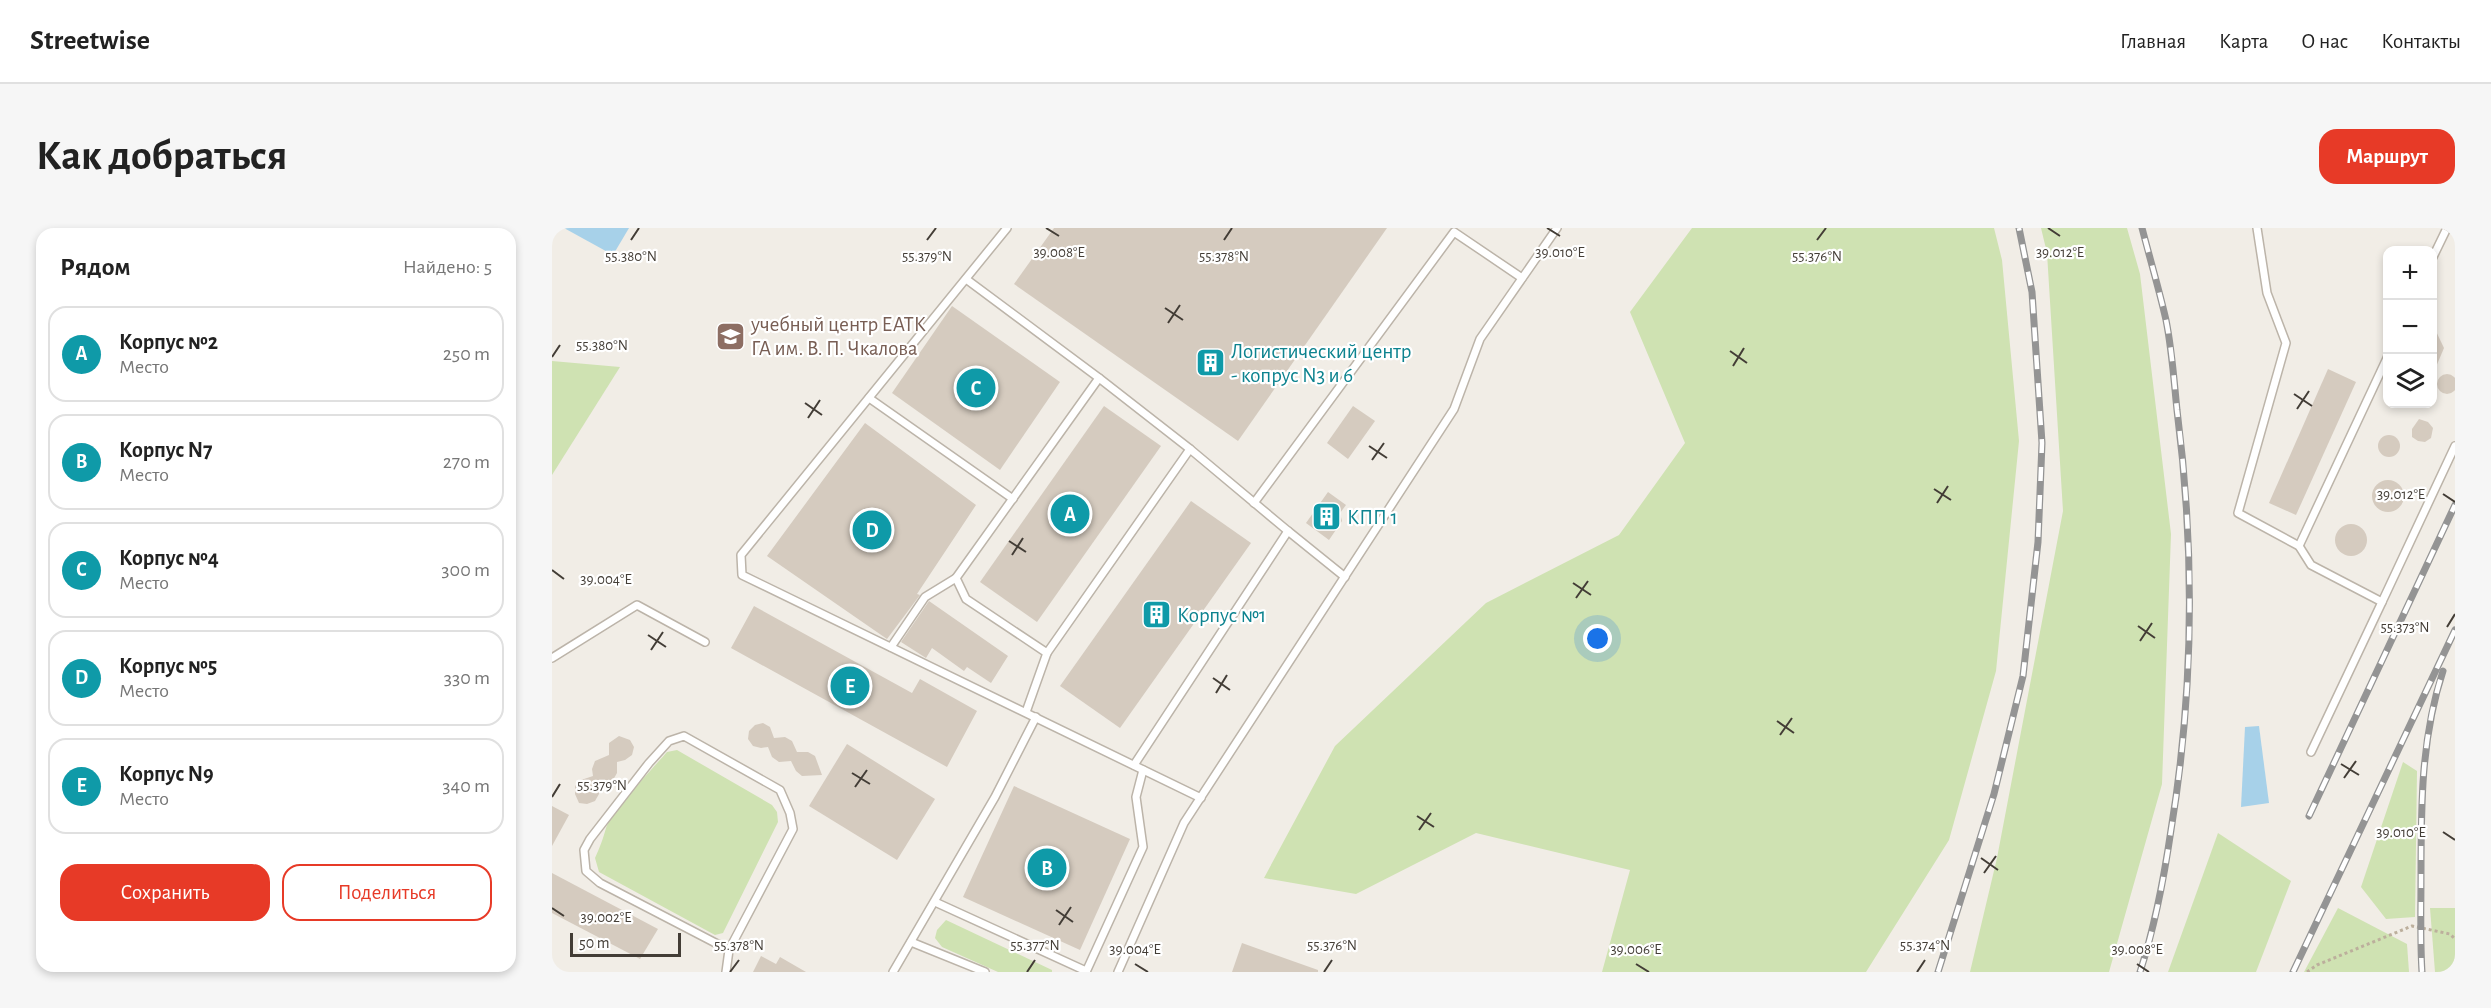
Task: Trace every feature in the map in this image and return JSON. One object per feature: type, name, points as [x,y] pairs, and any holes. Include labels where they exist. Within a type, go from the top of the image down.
[{"type":"lane","points":[[1007,228],[741,555],[742,575],[1201,798]]},
{"type":"lane","points":[[1118,972],[1184,824],[1455,409],[1480,339],[1557,228]]},
{"type":"lane","points":[[2257,228],[2267,293],[2286,343],[2238,513],[2299,546],[2311,565],[2382,602]]},
{"type":"lane","points":[[2437,250],[2447,228]]},
{"type":"lane","points":[[1254,503],[1454,232],[1522,278]]},
{"type":"lane","points":[[966,279],[1190,449],[1344,577]]},
{"type":"lane","points":[[2299,546],[2383,367]]},
{"type":"lane","points":[[891,647],[925,597],[956,578],[1099,378]]},
{"type":"lane","points":[[869,398],[1012,499]]},
{"type":"lane","points":[[2311,752],[2455,446]]},
{"type":"lane","points":[[1026,712],[1047,653],[1190,449]]},
{"type":"lane","points":[[1134,765],[1288,531]]},
{"type":"lane","points":[[956,578],[966,599],[1047,653]]},
{"type":"lane","points":[[552,658],[637,605],[705,642]]},
{"type":"lane","points":[[893,972],[995,797],[1036,717]]},
{"type":"lane","points":[[726,972],[729,950],[793,829],[790,813],[780,790],[684,736],[669,741],[590,839],[584,850],[586,871],[600,883],[729,950]]},
{"type":"lane","points":[[935,902],[1086,972],[1143,847],[1136,797],[1143,770]]},
{"type":"lane","points":[[911,942],[985,972]]},
{"type":"path","points":[[2307,972],[2317,965],[2412,926],[2450,934],[2455,939]]},
{"type":"green space","points":[[1692,228],[1994,228],[2002,260],[2019,441],[1996,671],[1949,840],[1866,972],[1602,972],[1630,870],[1476,833],[1356,894],[1264,878],[1335,746],[1486,603],[1619,535],[1685,443],[1630,312]]},
{"type":"green space","points":[[2041,228],[2127,228],[2140,274],[2171,534],[2162,784],[2109,972],[1970,972],[1997,858],[2063,511],[2047,253]]},
{"type":"green space","points":[[552,361],[620,367],[552,475]]},
{"type":"green space","points":[[677,750],[772,805],[777,812],[778,822],[723,933],[715,935],[599,872],[595,858],[606,828],[616,811],[667,752]]},
{"type":"green space","points":[[2403,762],[2417,771],[2415,917],[2386,919],[2361,887]]},
{"type":"green space","points":[[2218,833],[2291,881],[2256,972],[2168,972]]},
{"type":"green space","points":[[2338,908],[2407,944],[2409,972],[2304,972]]},
{"type":"green space","points":[[2430,908],[2455,908],[2455,972],[2435,972]]},
{"type":"green space","points":[[946,920],[1052,972],[998,972],[942,947],[935,938],[937,930]]},
{"type":"water","points":[[564,228],[629,228],[613,255]]},
{"type":"water","points":[[2259,726],[2269,803],[2241,807],[2245,727]]},
{"type":"building","name":"Логистический центр - копрус N3 и 6","points":[[1054,228],[1387,228],[1238,441],[1014,284]]},
{"type":"building","points":[[952,306],[1060,382],[1000,470],[892,393]]},
{"type":"building","points":[[2437,333],[2444,348],[2437,365]]},
{"type":"building","points":[[2328,369],[2356,382],[2296,515],[2269,503]]},
{"type":"building","points":[[2443,375],[2451,375],[2456,380],[2456,388],[2451,393],[2443,393],[2438,388],[2438,380]]},
{"type":"building","points":[[1104,406],[1161,446],[1037,622],[980,582]]},
{"type":"building","points":[[1353,406],[1375,421],[1348,459],[1327,443]]},
{"type":"building","points":[[2419,419],[2428,422],[2433,428],[2431,438],[2425,442],[2412,437],[2412,429]]},
{"type":"building","points":[[865,423],[976,505],[917,594],[920,595],[887,639],[767,556]]},
{"type":"building","points":[[2389,435],[2399,442],[2400,446],[2393,456],[2389,457],[2379,450],[2378,446],[2385,436]]},
{"type":"building","points":[[2388,480],[2399,485],[2404,496],[2399,507],[2388,512],[2377,507],[2372,496],[2377,485]]},
{"type":"building","name":"КПП 1","points":[[1328,492],[1346,505],[1340,513],[1342,521],[1329,540],[1306,523]]},
{"type":"building","name":"Корпус №1","points":[[1191,501],[1251,543],[1120,728],[1060,686]]},
{"type":"building","points":[[2351,524],[2362,529],[2367,540],[2362,551],[2351,556],[2340,551],[2335,540],[2340,529]]},
{"type":"building","points":[[929,601],[1008,656],[991,683],[967,667],[964,671],[932,648],[926,658],[901,642]]},
{"type":"building","points":[[754,606],[912,693],[920,679],[977,711],[947,767],[731,648]]},
{"type":"building","points":[[763,723],[770,727],[774,738],[785,737],[792,741],[797,752],[808,752],[815,756],[822,775],[802,776],[796,771],[791,761],[779,762],[772,757],[768,747],[753,746],[748,739],[749,731],[755,725]]},
{"type":"building","points":[[619,736],[630,740],[634,747],[632,755],[617,762],[617,773],[613,780],[600,783],[599,794],[595,801],[587,804],[579,803],[575,794],[575,786],[581,780],[593,776],[592,769],[595,761],[609,755],[609,743]]},
{"type":"building","points":[[847,744],[935,799],[897,860],[809,806]]},
{"type":"building","points":[[1014,786],[1130,839],[1080,950],[963,897]]},
{"type":"building","points":[[552,806],[569,815],[552,846]]},
{"type":"building","points":[[552,873],[658,929],[640,959],[552,913]]},
{"type":"building","points":[[1242,943],[1318,970],[1318,972],[1232,972]]},
{"type":"building","points":[[761,956],[776,964],[780,957],[806,972],[753,972]]},
{"type":"railway","points":[[1938,972],[1994,794],[2023,676],[2038,542],[2042,443],[2032,292],[2019,228]]},
{"type":"railway","points":[[2140,972],[2162,884],[2179,778],[2188,673],[2189,620],[2187,515],[2171,354],[2166,320],[2142,228]]},
{"type":"railway","points":[[2309,816],[2455,505]]},
{"type":"railway","points":[[2293,972],[2455,630]]},
{"type":"railway","points":[[2422,972],[2422,798],[2430,721],[2443,671]]},
{"type":"place","name":"учебный центр ЕАТК ГА им. В. П. Чкалова","points":[[730,336]]},
{"type":"place","name":"Логистический центр - копрус N3 и 6","points":[[1210,363]]},
{"type":"place","name":"Корпус №4","points":[[976,388]]},
{"type":"place","name":"Корпус №2","points":[[1070,514]]},
{"type":"place","name":"КПП 1","points":[[1326,517]]},
{"type":"place","name":"Корпус №5","points":[[872,530]]},
{"type":"place","name":"Корпус №1","points":[[1156,615]]},
{"type":"place","name":"Корпус N9","points":[[850,686]]},
{"type":"place","name":"Корпус N7","points":[[1047,868]]}]
